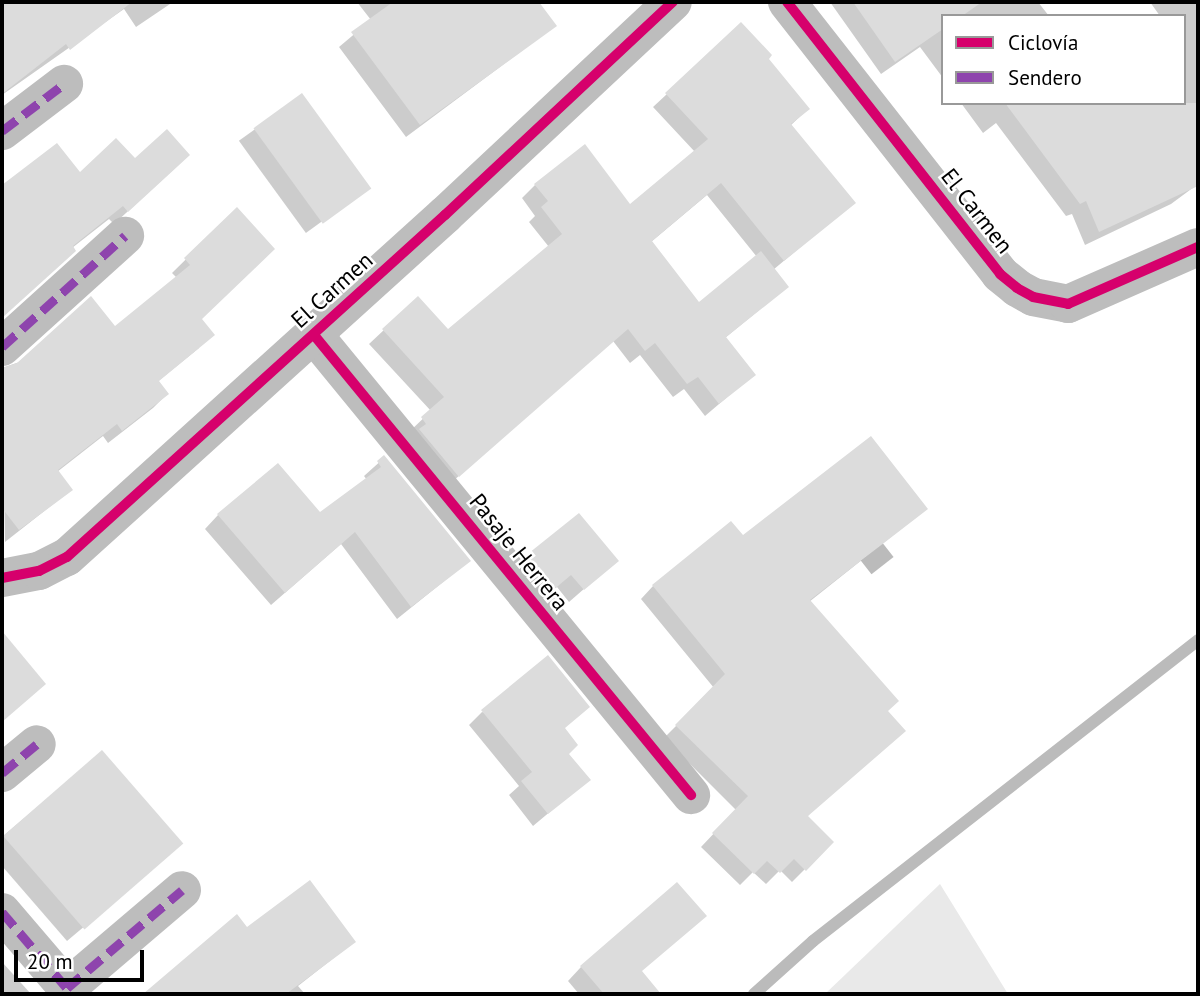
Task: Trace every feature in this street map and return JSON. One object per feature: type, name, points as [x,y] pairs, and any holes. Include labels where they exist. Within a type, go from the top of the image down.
[{"type":"street","name":"El Carmen","points":[[2,578],[39,571],[67,556],[314,335],[673,2]]},
{"type":"street","name":"El Carmen","points":[[787,2],[1000,274],[1033,298],[1068,304],[1198,247]]},
{"type":"street","points":[[2,131],[64,85]]},
{"type":"street","points":[[2,347],[125,236]]},
{"type":"street","name":"Pasaje Herrera","points":[[314,335],[691,795]]},
{"type":"street","points":[[2,773],[37,744]]},
{"type":"street","points":[[2,912],[69,991],[182,890]]},
{"type":"shaded area","points":[[856,509],[894,557],[871,574],[834,526]]},
{"type":"shaded area","points":[[940,884],[1008,994],[825,994]]},
{"type":"building","points":[[2,2],[132,2],[70,50],[66,44],[2,94]]},
{"type":"building","points":[[393,2],[539,2],[557,26],[420,125],[351,32]]},
{"type":"building","points":[[853,2],[982,2],[965,14],[941,14],[941,30],[895,62]]},
{"type":"building","points":[[741,22],[772,55],[769,59],[810,109],[791,124],[856,203],[784,261],[721,183],[652,241],[699,302],[761,251],[789,287],[726,337],[756,375],[719,404],[698,377],[687,384],[655,343],[645,351],[628,329],[459,477],[419,429],[426,424],[421,417],[444,397],[382,329],[418,296],[448,329],[562,234],[541,207],[548,201],[534,184],[585,144],[630,204],[708,139],[665,93]]},
{"type":"building","points":[[302,93],[371,188],[323,224],[253,128]]},
{"type":"building","points":[[1198,103],[1198,186],[1099,232],[1086,201],[1080,204],[1006,105]]},
{"type":"building","points":[[167,129],[190,155],[128,212],[123,206],[73,246],[76,251],[2,318],[2,185],[57,143],[80,172],[116,138],[135,158]]},
{"type":"building","points":[[237,207],[275,249],[202,319],[215,335],[159,381],[169,394],[122,431],[117,424],[58,470],[73,490],[19,530],[2,508],[2,368],[17,363],[91,296],[115,326],[190,265],[184,258]]},
{"type":"building","points":[[871,436],[928,509],[810,600],[899,701],[888,711],[906,731],[808,816],[834,842],[806,871],[794,859],[780,873],[767,861],[754,874],[712,833],[748,796],[675,725],[725,674],[652,585],[731,521],[743,535]]},
{"type":"building","points":[[384,455],[471,561],[411,607],[355,532],[285,593],[217,514],[278,463],[320,512],[381,467],[377,461]]},
{"type":"building","points":[[579,513],[619,561],[584,590],[571,575],[552,591],[524,557]]},
{"type":"building","points":[[2,631],[46,684],[2,722]]},
{"type":"building","points":[[548,655],[590,707],[565,728],[578,745],[569,754],[591,780],[548,814],[521,781],[532,772],[481,710]]},
{"type":"building","points":[[102,750],[183,844],[84,930],[3,836]]},
{"type":"building","points":[[310,880],[356,942],[286,994],[143,994],[237,914],[247,927]]},
{"type":"building","points":[[677,882],[707,916],[642,971],[661,994],[604,994],[580,966]]},
{"type":"waterway","points":[[754,994],[813,941],[1198,640]]},
{"type":"marked path","points":[[2,131],[64,84]]},
{"type":"marked path","points":[[2,347],[125,236]]},
{"type":"marked path","points":[[2,773],[37,744]]},
{"type":"marked path","points":[[67,988],[182,890]]},
{"type":"marked path","points":[[2,912],[72,994]]},
{"type":"cycle path","points":[[2,578],[39,571],[67,557],[445,215],[673,2]]},
{"type":"cycle path","points":[[787,2],[1000,274],[1017,288],[1033,297],[1068,304],[1198,247]]},
{"type":"cycle path","points":[[314,335],[691,795]]}]
